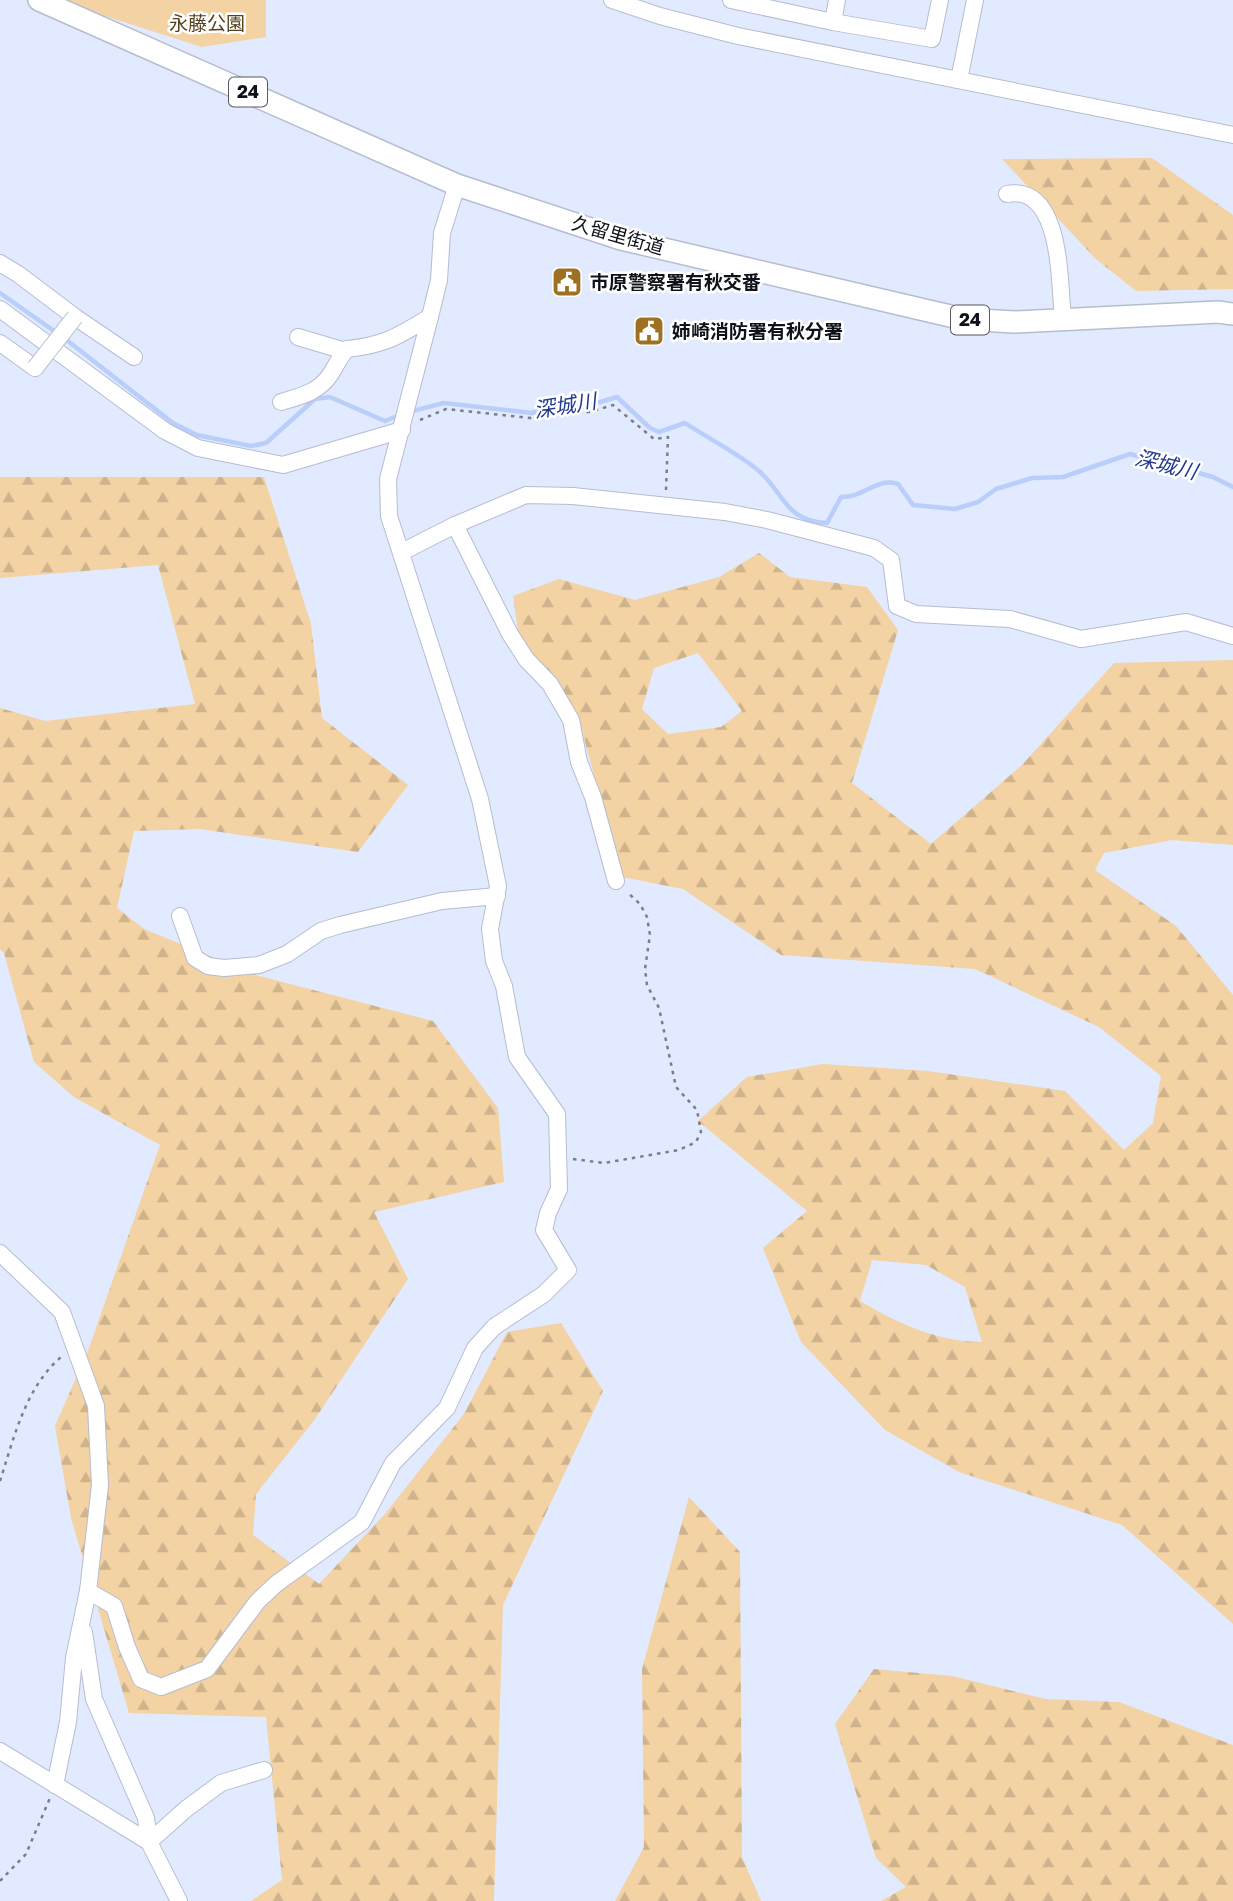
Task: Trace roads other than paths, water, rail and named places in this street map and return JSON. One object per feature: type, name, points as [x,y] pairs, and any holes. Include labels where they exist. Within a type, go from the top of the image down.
[{"type":"main road","name":"久留里街道","points":[[39,0],[457,185],[621,239],[963,319],[997,323],[1218,312],[1233,314]]},
{"type":"street","points":[[612,0],[660,16],[738,36],[1233,135]]},
{"type":"street","points":[[731,0],[832,22],[932,39],[940,0]]},
{"type":"street","points":[[832,22],[837,0]]},
{"type":"street","points":[[959,80],[975,0]]},
{"type":"street","points":[[88,1591],[114,1606],[141,1679],[161,1687],[207,1669],[257,1602],[276,1584],[362,1522],[393,1462],[447,1408],[475,1348],[494,1327],[544,1294],[568,1270],[544,1230],[559,1189],[557,1114],[517,1057],[504,986],[494,961],[490,929],[498,886],[480,799],[389,516],[388,479],[439,279],[442,233],[457,185]]},
{"type":"street","points":[[1007,194],[1018,192],[1035,200],[1046,211],[1053,230],[1063,320]]},
{"type":"street","points":[[0,263],[134,357]]},
{"type":"street","points":[[0,309],[165,431],[198,448],[283,466],[402,430]]},
{"type":"street","points":[[0,343],[35,368],[75,317]]},
{"type":"street","points":[[298,337],[345,351],[391,341],[430,317]]},
{"type":"street","points":[[281,402],[321,388],[345,351]]},
{"type":"street","points":[[402,552],[455,525],[526,495],[573,496],[666,508],[725,512],[874,548],[891,560],[897,606],[916,614],[1010,619],[1081,639],[1186,622],[1233,636]]},
{"type":"street","points":[[455,525],[510,635],[526,659],[550,684],[571,720],[579,762],[593,797],[616,881]]},
{"type":"street","points":[[180,916],[195,958],[208,966],[224,968],[259,965],[287,954],[321,931],[340,925],[442,901],[497,896]]},
{"type":"street","points":[[0,1253],[62,1312],[96,1406],[100,1485],[88,1591],[55,1785]]},
{"type":"street","points":[[82,1618],[92,1691],[146,1818],[149,1842],[178,1901]]},
{"type":"street","points":[[71,1686],[92,1691]]},
{"type":"street","points":[[0,1751],[149,1842]]},
{"type":"street","points":[[149,1842],[221,1783],[264,1770]]},
{"type":"waterway","name":"深城川","points":[[0,293],[57,333]]},
{"type":"waterway","name":"深城川","points":[[64,338],[173,423],[197,435],[251,446],[266,443],[315,399],[330,397],[385,421],[400,415]]},
{"type":"waterway","name":"深城川","points":[[409,412],[444,403],[532,413],[562,404],[590,405],[617,397],[650,428],[659,432],[685,423],[752,465],[794,512],[803,518],[827,523],[841,497],[883,483],[898,484],[913,505],[955,509],[978,502],[996,489],[1032,478],[1063,477],[1130,454],[1213,477],[1233,487]]},
{"type":"place","name":"市原警察署有秋交番","points":[[567,282]]},
{"type":"place","name":"姉崎消防署有秋分署","points":[[649,331]]},
{"type":"park label","name":"永藤公園","points":[[207,23]]}]
